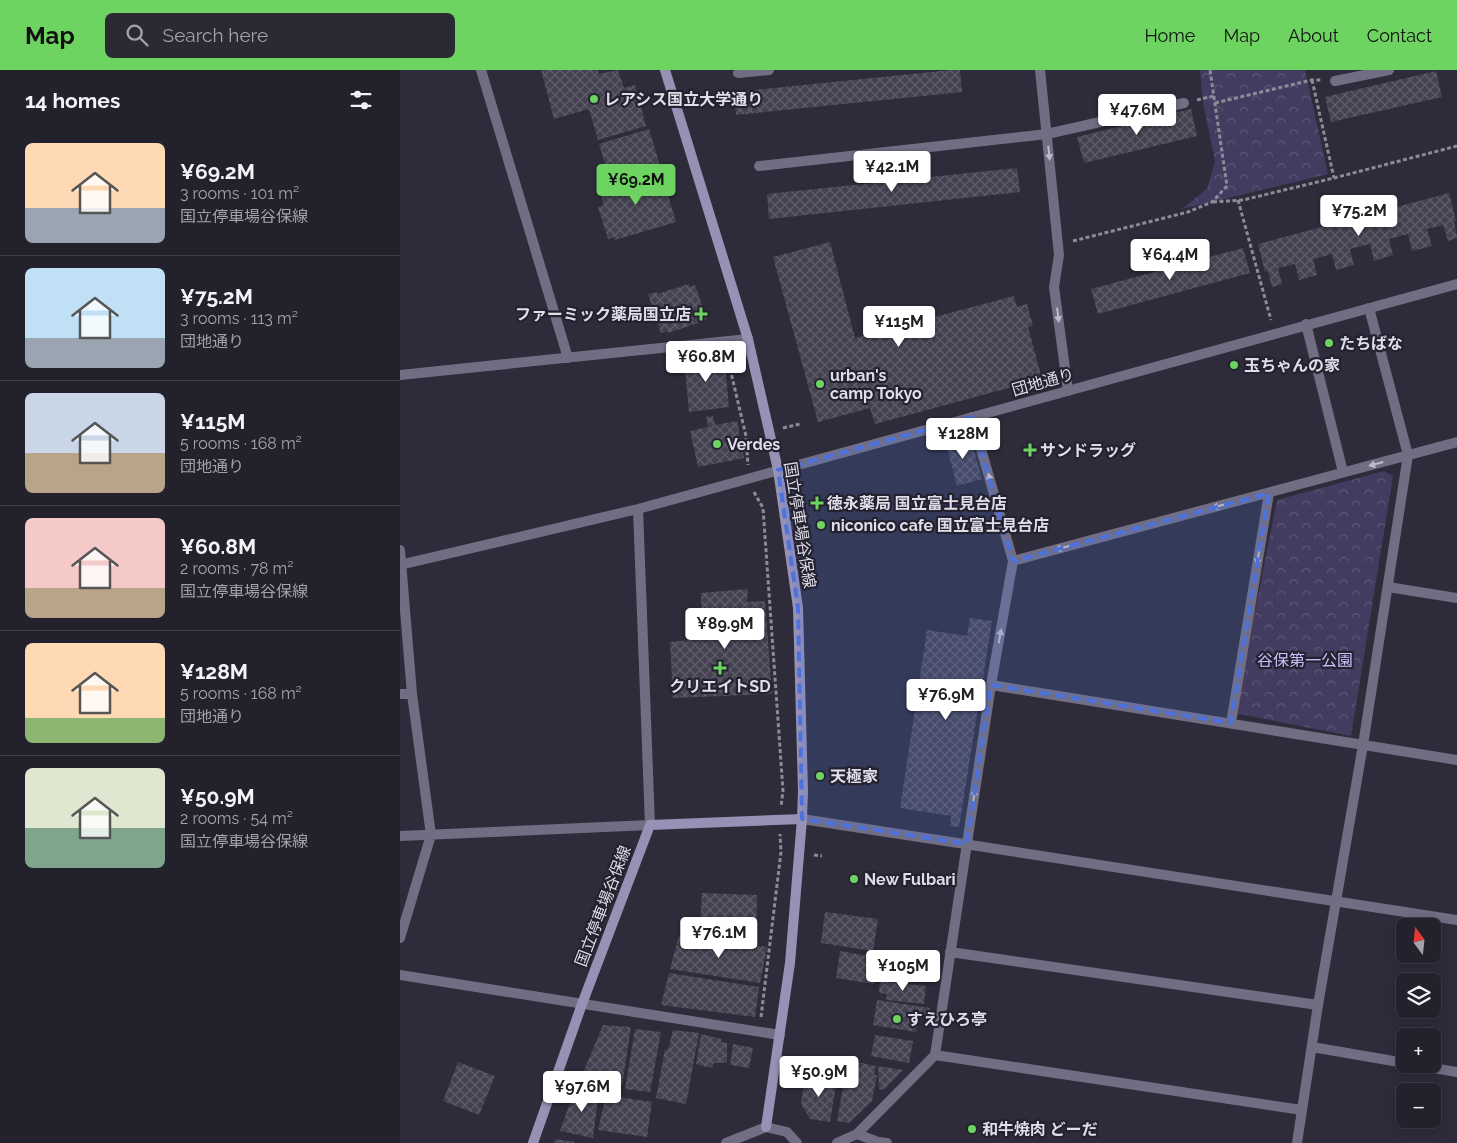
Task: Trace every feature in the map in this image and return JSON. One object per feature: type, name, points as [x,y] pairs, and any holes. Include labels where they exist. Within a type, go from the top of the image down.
[{"type":"main road","name":"国立停車場谷保線","points":[[665,70],[748,339],[778,470],[798,608],[803,791],[802,819],[790,963],[766,1127]]},
{"type":"main road","points":[[650,825],[802,819]]},
{"type":"main road","name":"国立停車場谷保線","points":[[533,1143],[582,1004],[650,825]]},
{"type":"street","points":[[481,70],[568,358]]},
{"type":"street","points":[[738,73],[769,70]]},
{"type":"street","points":[[1040,70],[1059,255],[1054,287],[1068,390]]},
{"type":"street","points":[[1335,81],[1389,70]]},
{"type":"street","points":[[759,166],[1047,134],[1184,104]]},
{"type":"street","name":"団地通り","points":[[401,565],[638,509],[1457,284]]},
{"type":"street","points":[[1297,1143],[1408,455],[1369,308]]},
{"type":"street","points":[[1306,324],[1344,472]]},
{"type":"street","points":[[400,375],[748,339]]},
{"type":"street","points":[[837,1143],[857,1134],[935,1055],[1013,561],[972,417]]},
{"type":"street","points":[[1013,561],[1457,442]]},
{"type":"street","points":[[1231,723],[1269,493]]},
{"type":"street","points":[[400,836],[650,825],[638,509]]},
{"type":"street","points":[[400,550],[412,694],[431,835],[400,938]]},
{"type":"street","points":[[1388,587],[1457,598]]},
{"type":"street","points":[[992,685],[1457,760]]},
{"type":"street","points":[[400,694],[412,694]]},
{"type":"street","points":[[802,819],[1457,920]]},
{"type":"street","points":[[950,952],[1318,1004]]},
{"type":"street","points":[[400,975],[780,1035]]},
{"type":"street","points":[[1312,1047],[1396,1061]]},
{"type":"street","points":[[935,1055],[1302,1110]]},
{"type":"street","points":[[1441,1069],[1457,1072]]},
{"type":"street","points":[[726,1143],[766,1127],[786,1132],[797,1143]]},
{"type":"street","points":[[857,1134],[878,1142],[887,1143]]},
{"type":"path","points":[[1210,70],[1227,186],[1212,202]]},
{"type":"path","points":[[1215,103],[1312,80],[1334,178]]},
{"type":"path","points":[[1058,244],[1188,212],[1212,202],[1238,200],[1334,178],[1457,146]]},
{"type":"path","points":[[1238,200],[1274,333]]},
{"type":"path","points":[[726,350],[746,436],[747,461],[752,489],[763,508],[783,791],[778,820],[782,852],[761,1019]]},
{"type":"highlighted area","points":[[972,417],[1013,561],[1269,493],[1231,723],[991,685],[967,844],[802,819],[798,608],[778,470]]},
{"type":"green space","points":[[1200,70],[1305,70],[1328,174],[1182,209],[1207,189],[1215,161],[1203,103]]},
{"type":"green space","name":"谷保第一公園","points":[[1384,471],[1393,476],[1351,736],[1235,713],[1277,500]]},
{"type":"building","name":"レアシス国立大学通り","points":[[541,70],[598,70],[599,74],[618,70],[624,88],[635,85],[646,126],[598,140],[589,109],[554,119]]},
{"type":"building","points":[[960,70],[962,92],[736,115],[734,92]]},
{"type":"building","points":[[1436,71],[1442,97],[1331,122],[1325,97]]},
{"type":"building","points":[[1191,109],[1197,136],[1084,163],[1077,137]]},
{"type":"building","points":[[649,129],[660,166],[610,181],[599,144]]},
{"type":"building","points":[[1017,168],[1020,192],[769,219],[767,194]]},
{"type":"building","points":[[660,169],[676,222],[615,240],[614,237],[608,239],[598,207],[604,206],[599,188]]},
{"type":"building","points":[[1449,193],[1456,221],[1454,221],[1457,238],[1448,241],[1443,225],[1427,229],[1432,246],[1412,251],[1408,234],[1389,239],[1393,255],[1374,261],[1370,244],[1350,249],[1354,265],[1336,270],[1332,254],[1313,259],[1317,275],[1299,280],[1295,264],[1278,268],[1282,284],[1272,287],[1268,271],[1265,272],[1258,244]]},
{"type":"building","points":[[830,242],[855,338],[1014,296],[1017,307],[1027,304],[1033,326],[1028,327],[1042,379],[875,424],[870,408],[818,422],[773,257]]},
{"type":"building","points":[[1243,248],[1250,273],[1098,314],[1091,289]]},
{"type":"building","points":[[689,284],[690,287],[695,285],[707,320],[668,333],[668,331],[661,333],[648,294],[657,292],[657,294]]},
{"type":"building","points":[[724,355],[729,407],[689,412],[684,359]]},
{"type":"building","name":"Verdes","points":[[713,416],[715,425],[737,421],[744,458],[698,467],[690,431],[708,427],[706,417]]},
{"type":"building","points":[[969,433],[982,479],[957,486],[945,440]]},
{"type":"building","name":"クリエイトSD","points":[[748,589],[747,602],[765,601],[772,694],[673,698],[670,642],[702,639],[701,593]]},
{"type":"building","points":[[970,618],[992,621],[959,827],[950,826],[951,816],[900,808],[927,630],[967,636]]},
{"type":"building","points":[[702,893],[757,895],[756,930],[700,928]]},
{"type":"building","points":[[825,912],[878,919],[873,951],[821,943]]},
{"type":"building","points":[[679,935],[767,947],[760,983],[670,969]]},
{"type":"building","points":[[840,951],[879,958],[874,984],[836,978]]},
{"type":"building","points":[[669,973],[759,987],[755,1017],[661,1005]]},
{"type":"building","points":[[880,981],[926,986],[924,1004],[886,1000],[887,994],[879,993]]},
{"type":"building","points":[[877,1000],[930,1008],[929,1018],[919,1016],[916,1032],[873,1025]]},
{"type":"building","points":[[603,1025],[631,1027],[622,1086],[580,1080]]},
{"type":"building","points":[[635,1029],[661,1032],[650,1092],[625,1089]]},
{"type":"building","points":[[673,1030],[699,1033],[686,1104],[656,1098],[665,1049],[668,1050]]},
{"type":"building","points":[[701,1034],[721,1039],[721,1042],[727,1043],[727,1063],[714,1063],[712,1068],[696,1064]]},
{"type":"building","points":[[875,1035],[913,1041],[909,1063],[871,1056]]},
{"type":"building","points":[[733,1044],[753,1048],[749,1068],[730,1065]]},
{"type":"building","points":[[848,1060],[876,1066],[874,1075],[877,1075],[872,1101],[849,1123],[837,1121]]},
{"type":"building","points":[[458,1062],[495,1076],[479,1115],[443,1101]]},
{"type":"building","points":[[878,1066],[903,1070],[884,1090],[879,1089]]},
{"type":"building","points":[[805,1075],[837,1080],[830,1122],[810,1119],[801,1104]]},
{"type":"building","points":[[576,1086],[599,1091],[593,1138],[560,1131]]},
{"type":"building","points":[[606,1095],[652,1102],[647,1137],[598,1130]]},
{"type":"building","points":[[555,1139],[575,1142],[575,1143],[554,1143]]},
{"type":"place","name":"レアシス国立大学通り","points":[[594,99]]},
{"type":"place","name":"ファーミック薬局国立店","points":[[701,314]]},
{"type":"place","name":"たちばな","points":[[1329,343]]},
{"type":"place","name":"玉ちゃんの家","points":[[1234,365]]},
{"type":"place","name":"urban's camp Tokyo","points":[[820,384]]},
{"type":"place","name":"Verdes","points":[[717,444]]},
{"type":"place","name":"サンドラッグ","points":[[1030,450]]},
{"type":"place","name":"徳永薬局 国立富士見台店","points":[[817,503]]},
{"type":"place","name":"niconico cafe 国立富士見台店","points":[[821,525]]},
{"type":"place","name":"クリエイトSD","points":[[720,668]]},
{"type":"place","name":"天極家","points":[[820,776]]},
{"type":"place","name":"New Fulbari","points":[[854,879]]},
{"type":"place","name":"すえひろ亭","points":[[897,1019]]},
{"type":"place","name":"和牛焼肉 どーだ","points":[[972,1129]]}]
